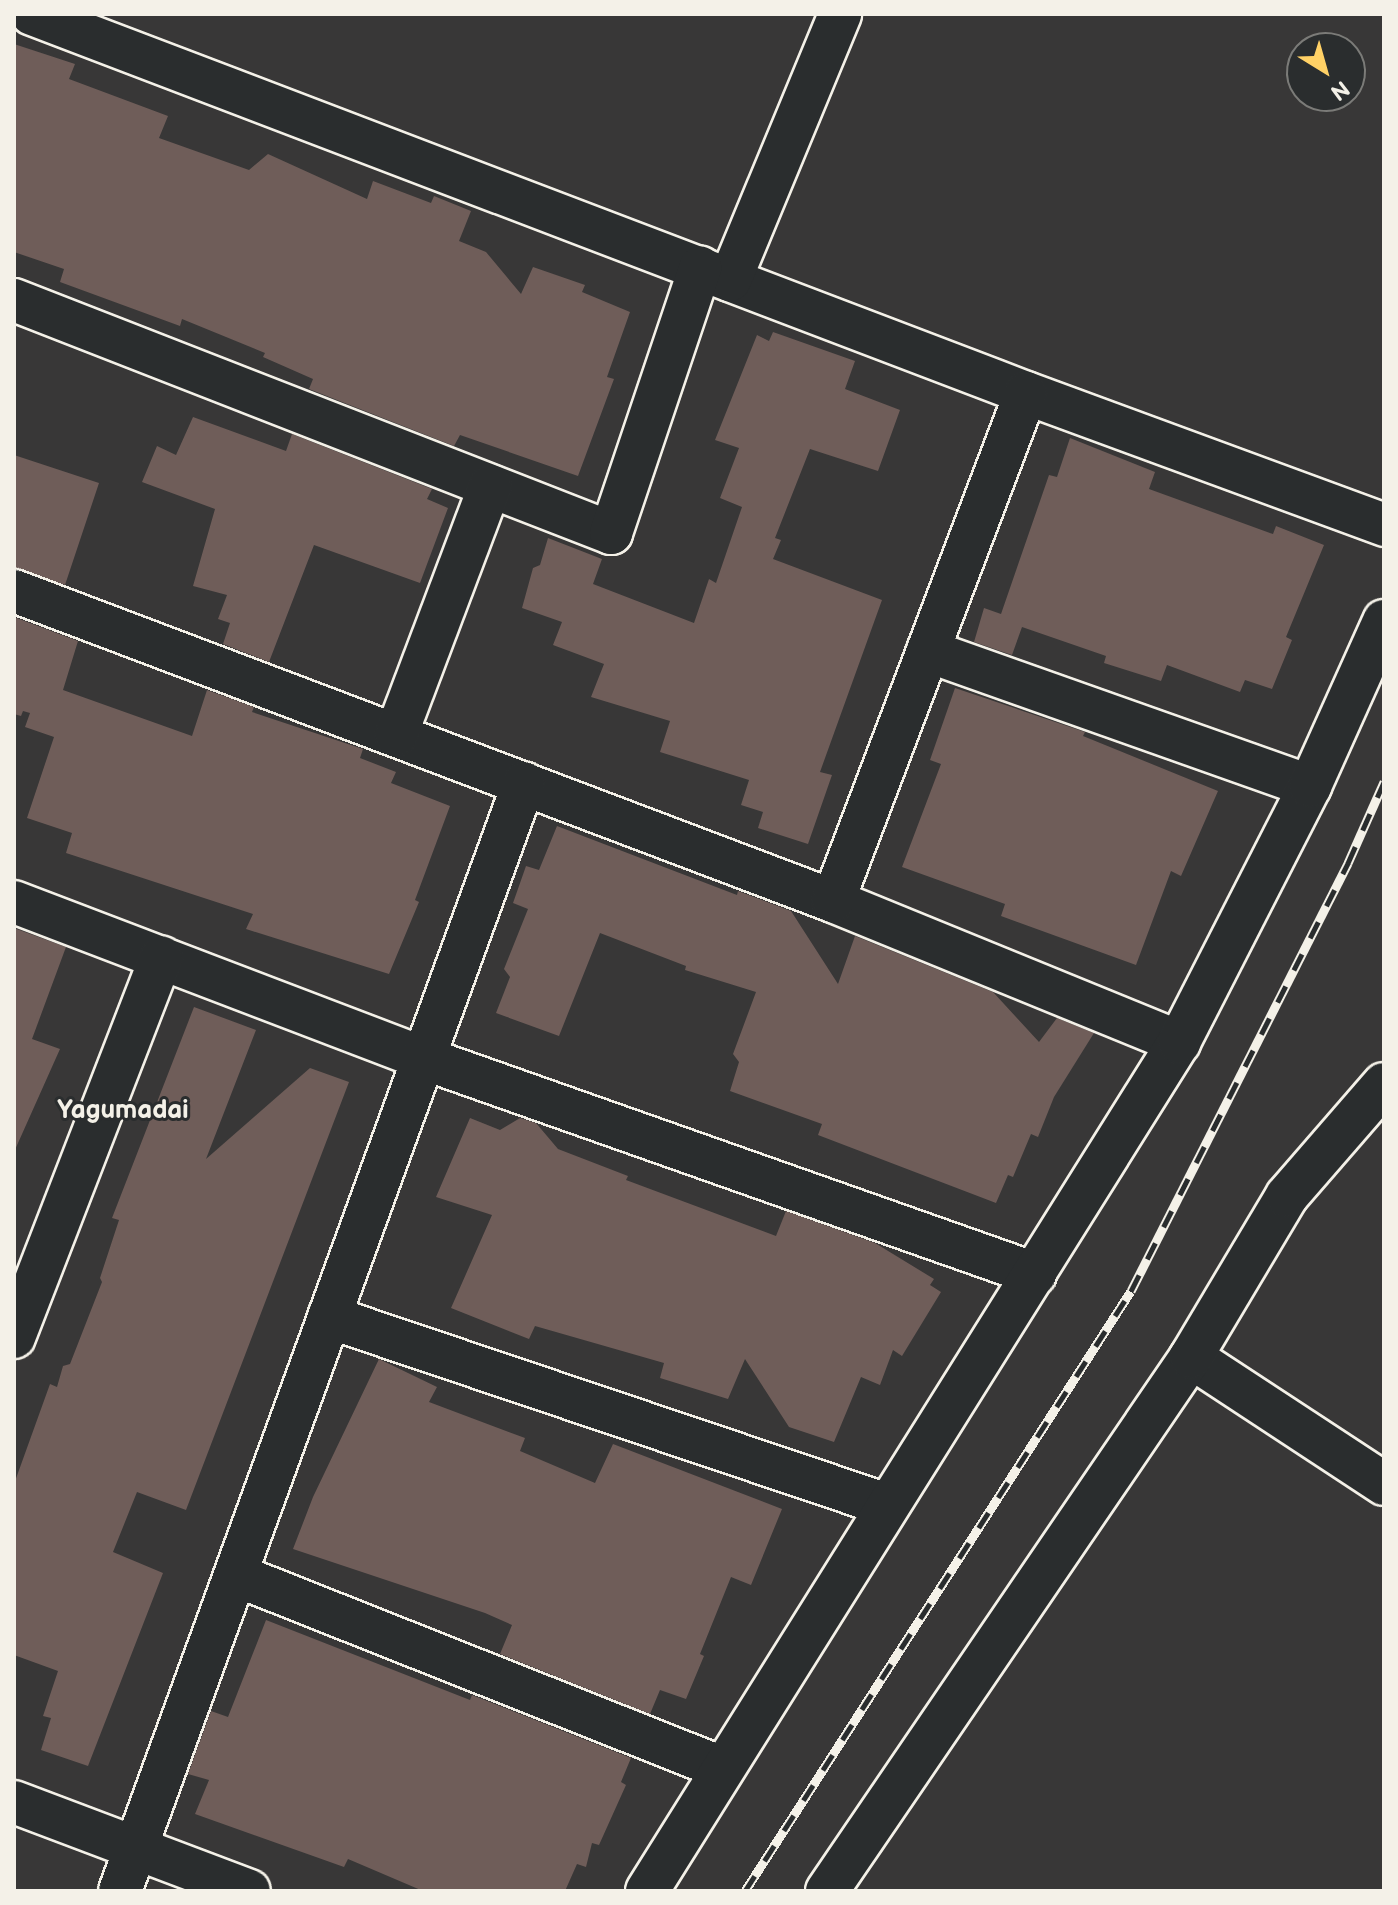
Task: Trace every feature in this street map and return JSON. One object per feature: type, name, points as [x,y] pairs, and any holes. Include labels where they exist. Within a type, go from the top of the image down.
[{"type":"street","points":[[32,14],[1026,393],[1384,525]]},
{"type":"street","points":[[14,300],[611,533],[715,274],[840,14]]},
{"type":"street","points":[[833,901],[1026,393]]},
{"type":"street","points":[[396,735],[490,486]]},
{"type":"street","points":[[14,591],[833,901],[1179,1042]]},
{"type":"street","points":[[647,1891],[1179,1042],[1310,786],[1384,621]]},
{"type":"street","points":[[928,651],[1310,786]]},
{"type":"street","points":[[120,1891],[524,783]]},
{"type":"street","points":[[14,902],[423,1058],[1035,1274]]},
{"type":"street","points":[[14,1337],[161,958]]},
{"type":"street","points":[[827,1891],[1191,1357],[1287,1196],[1384,1084]]},
{"type":"street","points":[[329,1317],[887,1505]]},
{"type":"street","points":[[1191,1357],[1384,1484]]},
{"type":"street","points":[[236,1575],[722,1768]]},
{"type":"street","points":[[14,1802],[136,1851],[249,1891]]},
{"type":"building","points":[[14,44],[75,64],[69,79],[168,116],[159,138],[249,170],[268,154],[367,199],[373,181],[431,203],[434,196],[471,211],[459,241],[486,252],[521,294],[533,267],[585,285],[582,292],[630,312],[607,377],[614,379],[578,476],[460,435],[454,446],[309,389],[313,379],[263,357],[265,353],[182,319],[180,326],[60,282],[64,269],[14,252]]},
{"type":"building","points":[[773,332],[855,361],[845,389],[900,410],[878,471],[810,449],[775,538],[781,540],[773,559],[882,600],[820,772],[832,775],[808,844],[758,828],[763,812],[741,805],[749,780],[660,752],[670,721],[591,697],[604,664],[553,645],[562,622],[522,608],[533,568],[540,565],[548,538],[602,559],[593,584],[694,623],[709,579],[716,583],[742,507],[720,498],[739,448],[715,440],[757,335],[769,341]]},
{"type":"building","points":[[193,417],[286,451],[292,434],[432,489],[427,499],[448,508],[420,583],[314,545],[269,662],[223,644],[230,623],[218,619],[227,595],[193,586],[215,509],[142,482],[157,446],[176,455]]},
{"type":"building","points":[[1070,438],[1155,472],[1149,489],[1273,534],[1276,526],[1324,545],[1286,637],[1292,640],[1272,689],[1245,680],[1240,692],[1167,665],[1161,681],[1104,663],[1106,656],[1022,627],[1012,655],[974,642],[984,608],[1001,614],[1049,475],[1057,477]]},
{"type":"building","points":[[14,455],[99,483],[65,585],[14,568]]},
{"type":"building","points":[[14,617],[78,641],[63,690],[192,736],[207,690],[254,707],[252,712],[363,749],[360,758],[396,772],[391,783],[450,806],[415,900],[419,902],[389,974],[246,929],[253,914],[66,853],[72,833],[27,818],[54,737],[25,727],[30,713],[23,711],[21,716],[14,714]]},
{"type":"building","points":[[955,688],[1085,732],[1083,736],[1218,791],[1181,876],[1171,871],[1136,965],[1001,916],[1005,904],[902,867],[941,764],[930,760]]},
{"type":"building","points":[[557,826],[737,895],[738,891],[791,911],[838,984],[855,936],[993,992],[1039,1042],[1057,1018],[1094,1033],[1054,1097],[1038,1137],[1031,1134],[1013,1177],[1008,1175],[996,1203],[818,1135],[822,1124],[730,1091],[739,1062],[733,1054],[756,992],[685,970],[686,966],[600,933],[559,1036],[496,1013],[510,977],[504,969],[528,909],[513,903],[526,866],[539,870]]},
{"type":"building","points":[[14,928],[66,947],[32,1039],[60,1049],[14,1152]]},
{"type":"building","points":[[194,1007],[256,1030],[206,1159],[310,1068],[349,1082],[186,1510],[137,1492],[113,1552],[163,1573],[88,1766],[41,1750],[51,1718],[43,1716],[58,1671],[14,1655],[14,1484],[50,1384],[57,1387],[63,1366],[70,1364],[102,1282],[100,1278],[119,1220],[112,1218]]},
{"type":"building","points":[[470,1118],[500,1130],[520,1118],[536,1123],[558,1149],[628,1176],[626,1180],[776,1236],[786,1211],[875,1243],[934,1279],[930,1285],[941,1292],[902,1356],[893,1350],[880,1385],[861,1377],[834,1442],[789,1427],[745,1359],[728,1399],[660,1378],[664,1363],[535,1326],[529,1339],[451,1308],[492,1215],[436,1197]]},
{"type":"building","points":[[379,1359],[437,1387],[429,1402],[525,1438],[520,1451],[595,1483],[613,1444],[782,1509],[751,1585],[731,1577],[700,1654],[704,1656],[686,1699],[660,1690],[650,1714],[500,1654],[512,1625],[485,1613],[293,1549],[313,1497]]},
{"type":"building","points":[[266,1620],[470,1700],[472,1695],[631,1758],[621,1782],[626,1785],[599,1845],[592,1843],[586,1867],[577,1864],[565,1891],[423,1891],[348,1859],[344,1867],[195,1814],[209,1780],[188,1774],[211,1711],[228,1717]]},
{"type":"railway","points":[[745,1891],[1131,1291],[1348,863],[1384,782]]},
{"type":"district","name":"Yagumadai","points":[[123,1111]]}]
